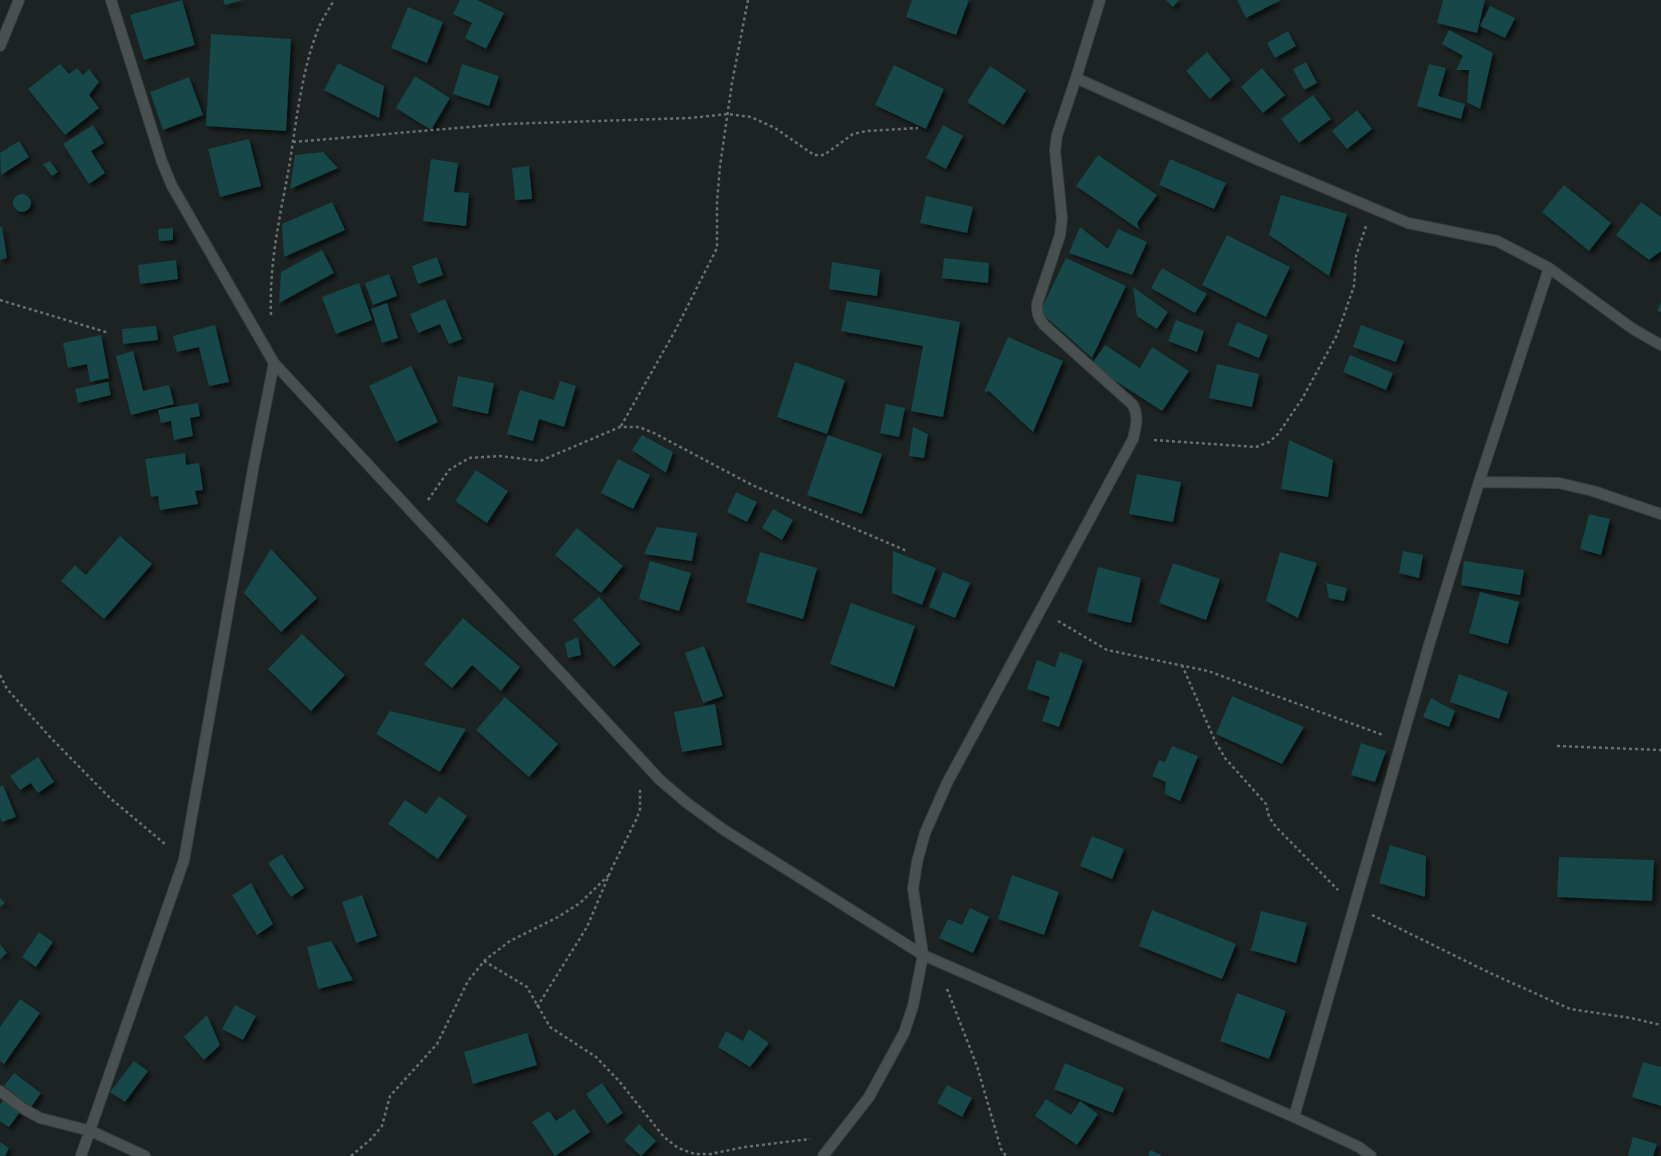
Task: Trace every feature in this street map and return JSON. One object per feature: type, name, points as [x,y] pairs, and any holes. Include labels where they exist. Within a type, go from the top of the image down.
[{"type":"street","points":[[0,46],[19,0]]},
{"type":"street","points":[[112,0],[160,155],[172,186],[274,363],[639,758],[665,784],[724,830],[923,955],[1294,1116],[1359,1147],[1371,1156]]},
{"type":"street","points":[[823,1156],[869,1096],[904,1033],[913,1006],[923,955],[913,889],[917,862],[925,833],[947,783],[1134,439],[1138,419],[1137,412],[1133,405],[1044,325],[1038,317],[1037,310],[1037,304],[1060,235],[1062,218],[1055,151],[1057,135],[1100,0]]},
{"type":"street","points":[[1076,78],[1256,159],[1408,223],[1497,242],[1549,268],[1633,328],[1661,345]]},
{"type":"street","points":[[1294,1116],[1353,906],[1478,482],[1549,268]]},
{"type":"street","points":[[81,1156],[91,1131],[184,860],[254,464],[274,363]]},
{"type":"street","points":[[1478,482],[1559,483],[1593,491],[1661,514]]},
{"type":"street","points":[[0,1091],[24,1109],[40,1118],[91,1131],[145,1156]]},
{"type":"path","points":[[271,319],[270,290],[272,263],[307,67],[319,27],[334,0]]},
{"type":"path","points":[[620,427],[675,331],[717,248],[717,202],[728,114],[748,0]]},
{"type":"path","points":[[293,142],[505,124],[690,118],[728,114],[751,117],[775,128],[814,155],[824,154],[853,134],[867,131],[918,128]]},
{"type":"path","points":[[1134,439],[1256,447],[1269,442],[1278,434],[1302,399],[1337,335],[1354,286],[1356,256],[1372,208]]},
{"type":"path","points":[[0,300],[110,333]]},
{"type":"path","points":[[416,516],[449,470],[469,458],[500,456],[540,461],[620,427],[639,427],[654,433],[752,485],[907,551]]},
{"type":"path","points":[[1040,611],[1107,650],[1208,671],[1401,741]]},
{"type":"path","points":[[1182,665],[1215,741],[1225,758],[1266,804],[1269,817],[1276,827],[1353,906],[1490,973],[1570,1009],[1631,1018],[1661,1025]]},
{"type":"path","points":[[0,675],[7,689],[21,706],[110,798],[184,860]]},
{"type":"path","points":[[1557,746],[1661,750]]},
{"type":"path","points":[[537,1006],[587,927],[640,808],[639,758]]},
{"type":"path","points":[[351,1156],[371,1139],[382,1126],[390,1096],[437,1044],[468,981],[484,961],[510,941],[558,917],[580,903],[610,874]]},
{"type":"path","points":[[936,960],[977,1066],[1002,1149],[1006,1156]]},
{"type":"path","points":[[484,961],[527,987],[550,1027],[596,1057],[619,1081],[664,1137],[678,1148],[696,1154],[710,1154],[745,1147],[839,1136]]},
{"type":"building","points":[[182,0],[195,45],[144,60],[130,15]]},
{"type":"building","points":[[223,0],[243,0],[225,5]]},
{"type":"building","points":[[460,0],[477,0],[504,13],[486,49],[465,38],[472,23],[453,14]]},
{"type":"building","points":[[912,0],[969,0],[956,35],[906,17]]},
{"type":"building","points":[[1166,0],[1179,0],[1173,7]]},
{"type":"building","points":[[1237,0],[1281,0],[1246,18]]},
{"type":"building","points":[[1443,0],[1485,0],[1477,33],[1437,23]]},
{"type":"building","points":[[1490,6],[1515,18],[1505,38],[1480,26]]},
{"type":"building","points":[[408,7],[443,22],[427,63],[391,48]]},
{"type":"building","points":[[1449,30],[1493,53],[1480,109],[1467,102],[1469,70],[1456,70],[1463,56],[1442,44]]},
{"type":"building","points":[[1288,31],[1296,46],[1275,58],[1267,43]]},
{"type":"building","points":[[211,34],[291,39],[286,131],[206,126]]},
{"type":"building","points":[[1207,52],[1231,80],[1210,99],[1186,71]]},
{"type":"building","points":[[1306,62],[1317,83],[1304,90],[1293,69]]},
{"type":"building","points":[[338,63],[384,86],[379,118],[324,90]]},
{"type":"building","points":[[60,64],[69,74],[77,68],[83,75],[89,69],[99,82],[89,95],[99,108],[65,135],[28,89]]},
{"type":"building","points":[[462,64],[499,76],[489,106],[453,94]]},
{"type":"building","points":[[1429,64],[1446,68],[1438,96],[1465,104],[1461,119],[1417,106]]},
{"type":"building","points":[[894,65],[944,89],[926,129],[875,105]]},
{"type":"building","points":[[990,66],[1026,90],[1004,125],[967,102]]},
{"type":"building","points":[[1262,68],[1285,95],[1263,113],[1241,87]]},
{"type":"building","points":[[415,76],[450,98],[431,130],[396,108]]},
{"type":"building","points":[[189,77],[203,115],[163,130],[150,92]]},
{"type":"building","points":[[1313,95],[1331,119],[1299,143],[1281,119]]},
{"type":"building","points":[[1357,110],[1372,129],[1347,149],[1332,131]]},
{"type":"building","points":[[93,125],[104,143],[91,151],[105,173],[89,184],[63,144]]},
{"type":"building","points":[[943,125],[963,136],[946,169],[926,158]]},
{"type":"building","points":[[249,139],[261,186],[220,197],[208,149]]},
{"type":"building","points":[[19,141],[29,157],[1,175],[0,153]]},
{"type":"building","points":[[323,152],[338,168],[290,189],[295,155]]},
{"type":"building","points":[[1098,155],[1157,195],[1137,223],[1140,230],[1076,186]]},
{"type":"building","points":[[431,159],[458,163],[454,192],[469,193],[466,226],[423,221]]},
{"type":"building","points":[[1170,159],[1226,183],[1214,209],[1159,185]]},
{"type":"building","points":[[50,161],[58,172],[52,176],[43,164]]},
{"type":"building","points":[[529,166],[532,199],[515,200],[512,168]]},
{"type":"building","points":[[1564,185],[1611,223],[1589,251],[1542,212]]},
{"type":"building","points":[[18,194],[26,194],[31,199],[29,210],[26,212],[18,212],[13,207],[13,199]]},
{"type":"building","points":[[1281,195],[1347,214],[1329,276],[1269,235]]},
{"type":"building","points":[[926,196],[973,207],[967,233],[920,223]]},
{"type":"building","points":[[332,202],[345,230],[284,257],[282,224]]},
{"type":"building","points":[[1641,202],[1661,217],[1661,251],[1649,260],[1616,235]]},
{"type":"building","points":[[0,227],[2,227],[7,258],[0,260]]},
{"type":"building","points":[[1080,227],[1108,249],[1118,229],[1147,242],[1132,275],[1069,253]]},
{"type":"building","points":[[173,228],[173,240],[159,241],[158,229]]},
{"type":"building","points":[[1227,235],[1290,267],[1266,317],[1202,285]]},
{"type":"building","points":[[322,250],[334,273],[279,303],[281,272]]},
{"type":"building","points":[[437,257],[443,275],[418,284],[412,266]]},
{"type":"building","points":[[944,258],[989,263],[988,283],[942,278]]},
{"type":"building","points":[[1066,258],[1126,286],[1092,358],[1040,312]]},
{"type":"building","points":[[176,260],[178,279],[140,284],[138,265]]},
{"type":"building","points":[[832,262],[880,270],[877,296],[829,289]]},
{"type":"building","points":[[1162,268],[1207,294],[1195,313],[1151,288]]},
{"type":"building","points":[[389,274],[397,296],[373,305],[365,283]]},
{"type":"building","points":[[359,283],[372,320],[336,334],[322,297]]},
{"type":"building","points":[[1133,287],[1168,312],[1157,329],[1137,316]]},
{"type":"building","points":[[445,299],[462,339],[449,344],[440,324],[418,333],[410,314]]},
{"type":"building","points":[[847,301],[960,322],[943,417],[911,411],[923,346],[841,331]]},
{"type":"building","points":[[1661,302],[1661,312],[1657,311]]},
{"type":"building","points":[[387,303],[398,338],[382,343],[371,309]]},
{"type":"building","points":[[1176,320],[1204,331],[1197,352],[1168,341]]},
{"type":"building","points":[[1237,322],[1268,335],[1259,358],[1228,345]]},
{"type":"building","points":[[215,325],[229,382],[209,386],[199,347],[177,352],[173,336]]},
{"type":"building","points":[[1361,325],[1404,341],[1396,362],[1353,347]]},
{"type":"building","points":[[156,326],[158,340],[123,344],[122,329]]},
{"type":"building","points":[[101,335],[109,378],[90,382],[87,364],[68,368],[63,343]]},
{"type":"building","points":[[1008,337],[1063,361],[1033,432],[989,391],[984,392]]},
{"type":"building","points":[[1105,345],[1140,368],[1152,347],[1189,371],[1162,411],[1091,365]]},
{"type":"building","points":[[133,351],[143,391],[169,385],[174,404],[131,415],[116,356]]},
{"type":"building","points":[[1350,355],[1393,373],[1386,390],[1343,372]]},
{"type":"building","points":[[795,362],[845,380],[827,434],[777,417]]},
{"type":"building","points":[[1217,364],[1259,374],[1252,407],[1209,398]]},
{"type":"building","points":[[411,366],[438,422],[396,442],[369,386]]},
{"type":"building","points":[[458,376],[494,383],[488,414],[452,406]]},
{"type":"building","points":[[560,381],[576,386],[564,427],[539,419],[533,441],[507,434],[520,390],[554,400]]},
{"type":"building","points":[[108,382],[111,395],[78,403],[75,389]]},
{"type":"building","points":[[198,403],[200,416],[190,418],[193,436],[174,440],[171,421],[161,423],[158,410]]},
{"type":"building","points":[[886,404],[905,408],[899,437],[880,433]]},
{"type":"building","points":[[913,427],[928,434],[924,458],[909,456]]},
{"type":"building","points":[[642,435],[673,452],[666,473],[632,450]]},
{"type":"building","points":[[828,435],[882,454],[862,514],[807,495]]},
{"type":"building","points":[[1289,440],[1333,460],[1328,497],[1281,489]]},
{"type":"building","points":[[185,453],[186,465],[199,463],[203,490],[195,491],[198,504],[160,510],[158,496],[151,497],[145,459]]},
{"type":"building","points":[[618,459],[650,475],[633,509],[601,493]]},
{"type":"building","points":[[476,470],[508,491],[487,523],[455,501]]},
{"type":"building","points":[[1137,474],[1181,482],[1173,522],[1129,514]]},
{"type":"building","points":[[736,492],[757,502],[747,522],[727,512]]},
{"type":"building","points":[[773,509],[793,520],[782,540],[762,528]]},
{"type":"building","points":[[1589,514],[1610,519],[1601,555],[1580,549]]},
{"type":"building","points":[[657,527],[697,533],[692,561],[644,554]]},
{"type":"building","points":[[577,528],[623,566],[601,593],[555,555]]},
{"type":"building","points":[[120,536],[152,564],[104,619],[61,581],[75,565],[86,575]]},
{"type":"building","points":[[271,549],[317,598],[281,632],[244,593]]},
{"type":"building","points":[[893,551],[936,568],[922,605],[892,593]]},
{"type":"building","points":[[1403,551],[1423,555],[1419,578],[1399,573]]},
{"type":"building","points":[[760,552],[817,568],[803,619],[746,602]]},
{"type":"building","points":[[1280,552],[1317,563],[1298,618],[1266,601]]},
{"type":"building","points":[[650,561],[691,573],[679,611],[639,599]]},
{"type":"building","points":[[1464,561],[1524,570],[1520,595],[1461,585]]},
{"type":"building","points":[[1173,563],[1220,579],[1206,620],[1159,603]]},
{"type":"building","points":[[1098,567],[1141,578],[1131,623],[1087,612]]},
{"type":"building","points":[[943,572],[970,583],[955,618],[929,607]]},
{"type":"building","points":[[1326,583],[1347,588],[1344,601],[1329,598]]},
{"type":"building","points":[[1480,592],[1519,602],[1508,644],[1469,633]]},
{"type":"building","points":[[599,597],[640,644],[614,667],[573,620]]},
{"type":"building","points":[[851,603],[915,626],[894,687],[830,664]]},
{"type":"building","points":[[463,618],[520,667],[501,691],[472,665],[452,688],[424,664]]},
{"type":"building","points":[[302,634],[345,675],[311,711],[268,669]]},
{"type":"building","points":[[578,637],[581,655],[568,658],[565,643]]},
{"type":"building","points":[[704,646],[723,696],[703,703],[685,653]]},
{"type":"building","points":[[1060,652],[1083,660],[1059,727],[1042,721],[1050,697],[1027,689],[1037,660],[1055,667]]},
{"type":"building","points":[[1459,674],[1508,692],[1499,719],[1450,702]]},
{"type":"building","points":[[1232,696],[1304,727],[1282,764],[1216,734]]},
{"type":"building","points":[[505,697],[558,744],[529,777],[476,730]]},
{"type":"building","points":[[1431,698],[1455,711],[1449,727],[1423,717]]},
{"type":"building","points":[[715,704],[722,745],[682,752],[674,712]]},
{"type":"building","points":[[390,711],[466,729],[440,772],[376,734]]},
{"type":"building","points":[[1361,743],[1386,751],[1375,782],[1351,775]]},
{"type":"building","points":[[1172,746],[1198,756],[1180,801],[1165,794],[1166,782],[1152,776],[1159,760],[1165,762]]},
{"type":"building","points":[[38,757],[54,782],[38,793],[31,783],[20,790],[10,776]]},
{"type":"building","points":[[3,785],[16,817],[2,822],[0,817],[0,787]]},
{"type":"building","points":[[439,796],[467,816],[438,859],[388,824],[405,800],[426,814]]},
{"type":"building","points":[[1092,836],[1124,849],[1112,879],[1080,866]]},
{"type":"building","points":[[1390,845],[1426,856],[1425,897],[1379,883]]},
{"type":"building","points":[[282,854],[304,888],[291,897],[268,863]]},
{"type":"building","points":[[1559,857],[1654,860],[1652,901],[1557,897]]},
{"type":"building","points":[[1012,875],[1059,892],[1044,935],[998,919]]},
{"type":"building","points":[[251,883],[273,924],[257,935],[232,895]]},
{"type":"building","points":[[362,895],[377,936],[356,943],[342,902]]},
{"type":"building","points":[[0,898],[5,903],[0,907]]},
{"type":"building","points":[[970,908],[989,917],[973,953],[939,938],[948,919],[962,925]]},
{"type":"building","points":[[1152,910],[1236,944],[1222,979],[1139,946]]},
{"type":"building","points":[[1261,911],[1307,923],[1296,963],[1250,950],[1253,944]]},
{"type":"building","points":[[39,932],[53,942],[36,967],[22,957]]},
{"type":"building","points":[[331,941],[353,980],[318,989],[307,947]]},
{"type":"building","points":[[0,944],[7,953],[0,959]]},
{"type":"building","points":[[1237,993],[1286,1011],[1269,1059],[1220,1041]]},
{"type":"building","points":[[20,999],[40,1013],[4,1064],[0,1061],[0,1027]]},
{"type":"building","points":[[235,1005],[256,1016],[243,1040],[222,1029]]},
{"type":"building","points":[[207,1015],[220,1045],[204,1060],[184,1037]]},
{"type":"building","points":[[749,1029],[769,1043],[750,1067],[718,1047],[726,1031],[743,1041]]},
{"type":"building","points":[[527,1033],[537,1065],[473,1084],[464,1052]]},
{"type":"building","points":[[134,1061],[148,1071],[125,1102],[110,1092]]},
{"type":"building","points":[[1643,1062],[1661,1067],[1661,1106],[1632,1097]]},
{"type":"building","points":[[1065,1063],[1124,1088],[1113,1113],[1054,1089]]},
{"type":"building","points":[[14,1073],[41,1093],[31,1107],[4,1086]]},
{"type":"building","points":[[602,1083],[623,1113],[607,1124],[586,1094]]},
{"type":"building","points":[[947,1085],[972,1098],[962,1117],[937,1103]]},
{"type":"building","points":[[4,1099],[20,1112],[9,1127],[0,1121],[0,1105]]},
{"type":"building","points":[[1046,1099],[1071,1115],[1080,1101],[1098,1114],[1077,1145],[1035,1116]]},
{"type":"building","points":[[574,1109],[590,1132],[555,1156],[532,1122],[549,1111],[556,1121]]},
{"type":"building","points":[[639,1124],[656,1141],[641,1156],[624,1140]]},
{"type":"building","points":[[1633,1137],[1657,1144],[1653,1156],[1628,1156]]},
{"type":"building","points":[[0,1142],[9,1148],[5,1156],[0,1156]]},
{"type":"building","points":[[1150,1150],[1161,1155],[1161,1156],[1148,1156]]}]
